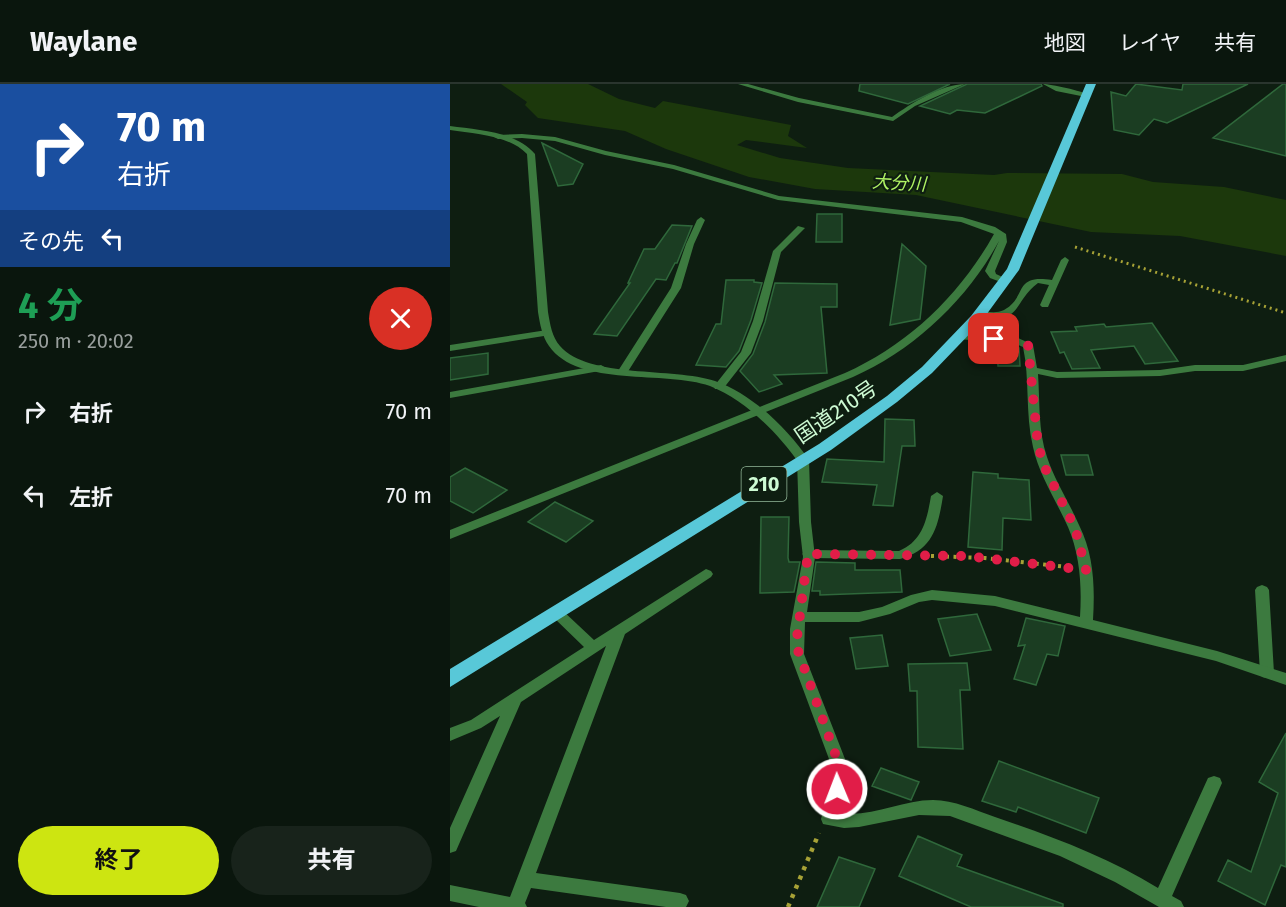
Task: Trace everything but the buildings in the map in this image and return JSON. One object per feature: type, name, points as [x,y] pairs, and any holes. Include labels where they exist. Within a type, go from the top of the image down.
[{"type":"highway","name":"国道210号","points":[[450,679],[803,460],[892,399],[960,337],[981,314],[1017,262],[1090,84]]},
{"type":"street","points":[[741,84],[798,100],[893,119],[913,105],[962,84]]},
{"type":"street","points":[[1046,84],[1059,90],[1086,95]]},
{"type":"street","points":[[450,128],[498,137],[520,144],[531,154],[543,312],[548,333],[561,353],[601,368],[695,380],[719,387],[756,411],[792,445],[803,460],[808,554],[799,617],[798,654],[837,759],[837,789],[829,819],[848,821],[932,806],[950,809],[1072,852],[1128,878],[1168,903],[1214,783]]},
{"type":"street","points":[[498,137],[522,136],[555,139],[605,153],[674,167],[778,198],[962,220],[999,232],[1004,238],[990,271],[993,276],[1006,281]]},
{"type":"street","points":[[623,371],[676,288],[690,244],[701,220]]},
{"type":"street","points":[[719,387],[746,353],[758,321],[777,251],[801,228]]},
{"type":"street","points":[[450,535],[866,368],[903,346],[920,331],[969,276],[999,232]]},
{"type":"street","points":[[1045,305],[1065,260]]},
{"type":"street","points":[[981,314],[997,318],[1005,315],[1036,280],[1056,283]]},
{"type":"street","points":[[450,348],[548,333]]},
{"type":"street","points":[[960,337],[1016,340],[1025,342],[1029,348],[1038,446],[1045,468],[1075,528],[1086,570],[1089,597],[1086,622]]},
{"type":"street","points":[[1031,370],[1057,375],[1160,373],[1195,368],[1242,368],[1286,358]]},
{"type":"street","points":[[450,395],[601,368]]},
{"type":"street","points":[[808,554],[900,555],[914,550],[925,540],[932,527],[937,496]]},
{"type":"street","points":[[450,735],[476,724],[706,574]]},
{"type":"street","points":[[1262,590],[1267,673]]},
{"type":"street","points":[[799,617],[859,617],[885,611],[916,598],[932,596],[995,601],[1217,656],[1286,679]]},
{"type":"street","points":[[557,613],[593,647]]},
{"type":"street","points":[[450,892],[516,907],[619,631]]},
{"type":"street","points":[[452,838],[516,698]]},
{"type":"street","points":[[525,879],[680,901]]},
{"type":"path","points":[[1074,247],[1286,313]]},
{"type":"path","points":[[900,555],[966,556],[1086,570]]},
{"type":"path","points":[[788,907],[814,841],[829,819]]},
{"type":"water","name":"大分川","points":[[501,84],[588,84],[619,99],[655,108],[663,101],[791,125],[788,136],[807,148],[746,140],[737,145],[780,158],[848,168],[994,175],[1007,173],[1122,174],[1153,182],[1224,187],[1286,200],[1286,256],[1180,236],[1091,232],[916,195],[815,189],[749,177],[666,149],[625,131],[538,118],[525,105],[527,102]]},
{"type":"route","points":[[837,789],[837,759],[796,645],[808,554],[966,556],[1086,570],[1075,528],[1041,458],[1035,432],[1028,345],[1016,340],[994,339]]}]
